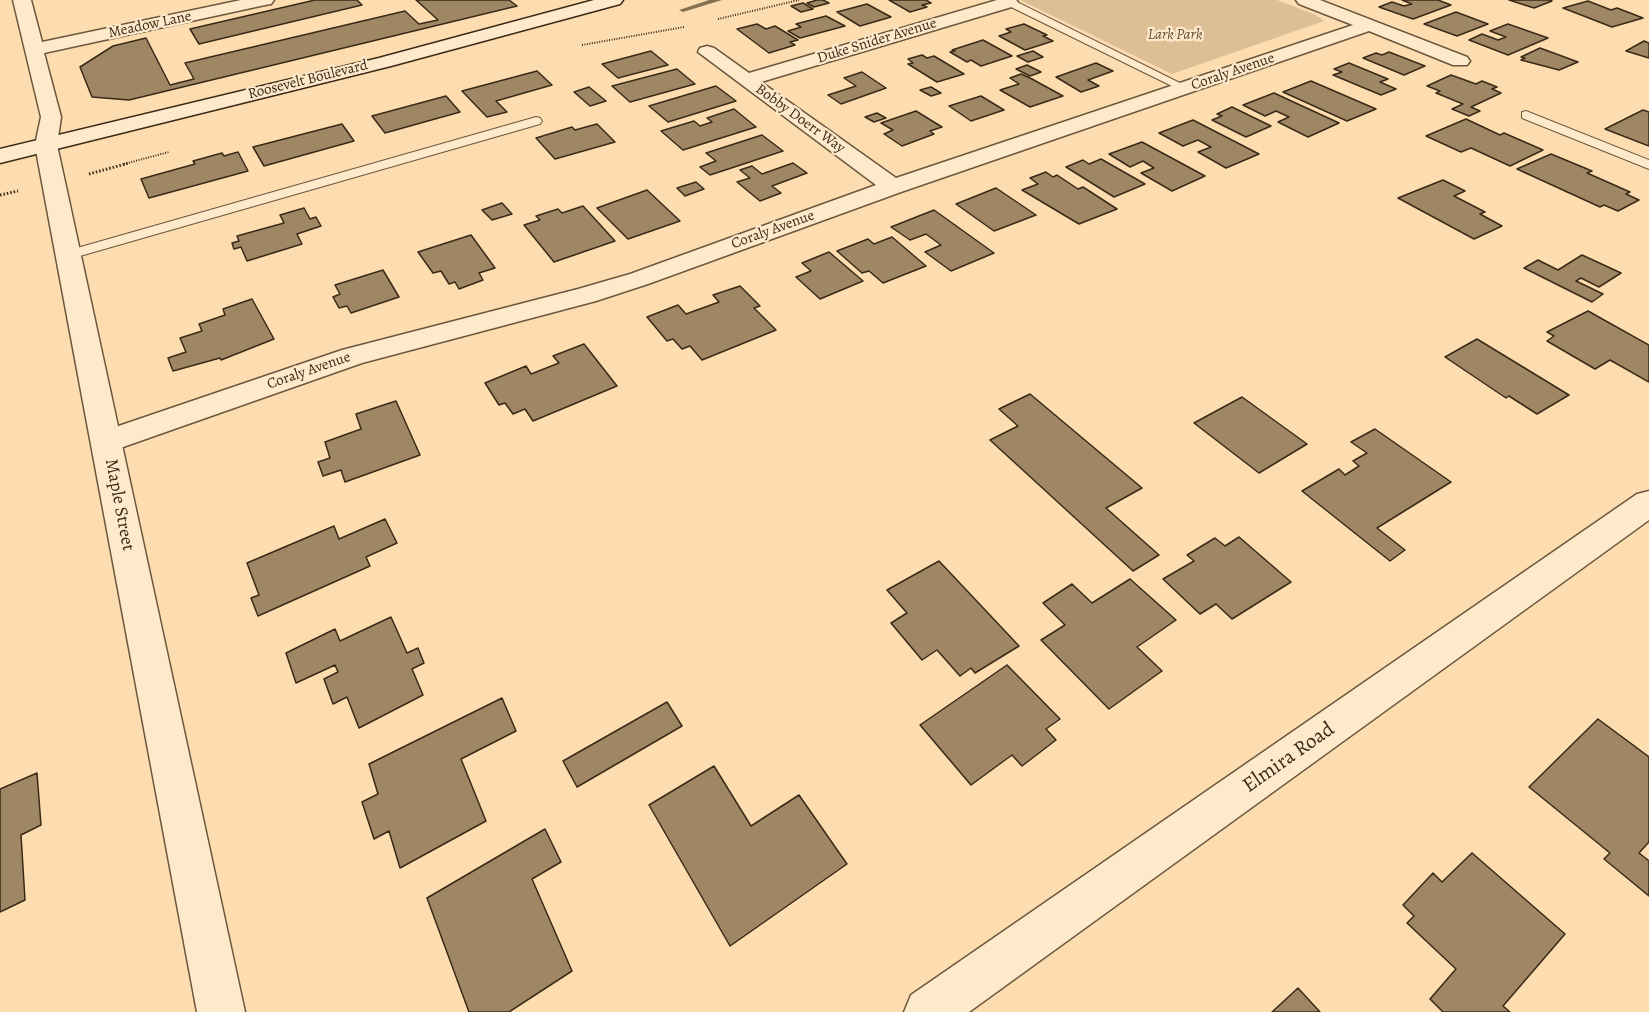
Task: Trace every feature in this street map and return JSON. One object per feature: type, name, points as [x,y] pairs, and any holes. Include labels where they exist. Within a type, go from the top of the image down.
[{"type":"street","name":"Maple Street","points":[[22,0],[51,117],[46,145],[221,1012]]},
{"type":"street","name":"Meadow Lane","points":[[35,49],[265,0]]},
{"type":"street","name":"Roosevelt Boulevard","points":[[0,156],[384,62],[614,0]]},
{"type":"street","points":[[1305,0],[1460,61]]},
{"type":"street","name":"Duke Snider Avenue","points":[[746,80],[1009,2]]},
{"type":"street","name":"Coraly Avenue","points":[[106,442],[351,356],[587,295],[639,279],[893,187],[1370,26]]},
{"type":"street","name":"Bobby Doerr Way","points":[[707,52],[893,187]]},
{"type":"street","name":"Elmira Road","points":[[928,1012],[1649,503]]},
{"type":"lane","points":[[1009,2],[1184,88]]},
{"type":"lane","points":[[1526,115],[1649,165]]},
{"type":"lane","points":[[68,255],[536,121]]},
{"type":"path","points":[[0,195],[20,191]]},
{"type":"green space","name":"Lark Park","points":[[1020,0],[1277,0],[1316,15],[1324,21],[1172,74]]},
{"type":"building","points":[[315,0],[357,0],[362,5],[199,44],[190,29]]},
{"type":"building","points":[[416,0],[509,0],[517,6],[129,100],[92,97],[80,67],[113,46],[146,38],[170,85],[194,79],[185,63],[405,11],[419,24],[438,20]]},
{"type":"building","points":[[817,0],[829,3],[814,7],[807,3]]},
{"type":"building","points":[[889,0],[926,0],[931,3],[922,5],[927,7],[910,12]]},
{"type":"building","points":[[1402,0],[1438,0],[1451,5],[1413,19],[1379,7],[1392,2],[1404,6],[1412,4]]},
{"type":"building","points":[[1509,0],[1550,0],[1552,1],[1534,8]]},
{"type":"building","points":[[1588,1],[1611,10],[1617,8],[1643,18],[1612,27],[1563,8]]},
{"type":"building","points":[[803,3],[813,9],[801,12],[791,6]]},
{"type":"building","points":[[867,4],[891,17],[860,26],[837,12]]},
{"type":"building","points":[[1456,12],[1488,24],[1457,36],[1424,24]]},
{"type":"building","points":[[826,16],[845,26],[800,38],[788,31],[801,27],[796,24]]},
{"type":"building","points":[[757,24],[766,29],[775,26],[798,40],[790,42],[795,45],[769,53],[737,29]]},
{"type":"building","points":[[1024,24],[1047,35],[1043,36],[1053,41],[1025,50],[999,36],[1011,32],[1006,29]]},
{"type":"building","points":[[1508,24],[1548,38],[1508,55],[1469,40],[1482,34],[1498,40],[1506,37],[1490,31]]},
{"type":"building","points":[[983,40],[1012,56],[981,66],[971,60],[967,62],[950,52],[955,51],[952,50]]},
{"type":"building","points":[[1644,41],[1649,43],[1649,58],[1626,51]]},
{"type":"building","points":[[1540,48],[1578,62],[1559,70],[1521,60],[1525,58],[1521,57]]},
{"type":"building","points":[[651,51],[668,65],[618,78],[602,64]]},
{"type":"building","points":[[1033,51],[1043,57],[1028,62],[1017,56]]},
{"type":"building","points":[[1389,52],[1425,66],[1404,75],[1363,58],[1376,53],[1382,55]]},
{"type":"building","points":[[922,55],[927,58],[934,56],[964,74],[937,82],[908,64],[913,63],[908,59]]},
{"type":"building","points":[[1096,63],[1113,71],[1088,80],[1099,86],[1081,92],[1056,77]]},
{"type":"building","points":[[1349,63],[1388,79],[1380,82],[1396,89],[1381,95],[1333,75],[1342,72],[1334,69]]},
{"type":"building","points":[[1027,65],[1041,72],[1030,76],[1016,69]]},
{"type":"building","points":[[677,69],[695,84],[630,102],[612,86]]},
{"type":"building","points":[[537,71],[552,85],[496,101],[507,112],[487,117],[462,91]]},
{"type":"building","points":[[862,72],[886,88],[841,104],[828,95],[856,86],[844,78]]},
{"type":"building","points":[[1021,74],[1063,96],[1030,107],[1000,90],[1019,84],[1010,78]]},
{"type":"building","points":[[1451,75],[1476,84],[1482,81],[1497,87],[1492,89],[1501,93],[1471,107],[1480,111],[1469,116],[1452,109],[1463,104],[1436,93],[1440,91],[1427,86]]},
{"type":"building","points":[[1311,81],[1376,109],[1347,121],[1283,92]]},
{"type":"building","points":[[716,86],[736,101],[668,122],[649,106]]},
{"type":"building","points":[[589,87],[606,101],[590,106],[574,92]]},
{"type":"building","points":[[931,87],[941,93],[931,96],[920,90]]},
{"type":"building","points":[[1274,93],[1339,123],[1308,137],[1278,122],[1289,117],[1276,111],[1265,116],[1243,105]]},
{"type":"building","points":[[446,96],[460,112],[385,133],[372,116]]},
{"type":"building","points":[[981,96],[1004,110],[971,121],[949,106]]},
{"type":"building","points":[[1232,107],[1271,126],[1246,137],[1212,120],[1222,116],[1217,114]]},
{"type":"building","points":[[734,109],[756,127],[683,150],[661,131],[694,121],[700,126],[712,122],[707,118]]},
{"type":"building","points":[[1643,110],[1649,112],[1649,146],[1605,129]]},
{"type":"building","points":[[916,111],[942,127],[930,131],[934,134],[902,146],[884,134],[893,130],[881,123]]},
{"type":"building","points":[[877,113],[886,118],[874,122],[865,117]]},
{"type":"building","points":[[1466,119],[1500,135],[1504,133],[1543,150],[1510,166],[1471,148],[1461,152],[1426,136]]},
{"type":"building","points":[[1193,120],[1259,154],[1226,168],[1198,152],[1211,147],[1198,140],[1183,146],[1159,133]]},
{"type":"building","points":[[342,124],[354,141],[264,166],[253,147]]},
{"type":"building","points":[[597,124],[615,142],[555,159],[536,138],[572,127],[575,130]]},
{"type":"building","points":[[762,135],[783,151],[710,175],[700,167],[716,161],[706,153]]},
{"type":"building","points":[[1142,142],[1205,176],[1172,191],[1141,173],[1154,168],[1143,161],[1130,167],[1109,154]]},
{"type":"building","points":[[238,152],[248,171],[149,198],[141,179],[195,164],[193,161],[222,153],[224,156]]},
{"type":"building","points":[[1551,154],[1592,171],[1587,173],[1630,192],[1626,194],[1639,200],[1618,211],[1604,205],[1600,207],[1517,169]]},
{"type":"building","points":[[1101,159],[1145,184],[1114,197],[1066,167],[1083,160],[1089,164]]},
{"type":"building","points":[[793,163],[807,173],[772,186],[781,193],[760,201],[737,182],[750,178],[740,170],[752,166],[762,174]]},
{"type":"building","points":[[1046,172],[1053,177],[1057,175],[1078,189],[1083,187],[1117,209],[1079,224],[1022,190],[1038,184],[1030,178]]},
{"type":"building","points":[[1443,180],[1465,191],[1454,196],[1485,212],[1480,214],[1502,226],[1474,239],[1398,198]]},
{"type":"building","points":[[696,182],[704,189],[685,196],[677,188]]},
{"type":"building","points":[[996,188],[1036,215],[994,231],[956,204]]},
{"type":"building","points":[[647,190],[680,221],[628,239],[597,208]]},
{"type":"building","points":[[502,203],[512,214],[492,220],[482,210]]},
{"type":"building","points":[[583,206],[615,241],[554,262],[524,225],[540,220],[536,216],[558,209],[562,213]]},
{"type":"building","points":[[304,208],[310,219],[316,217],[321,226],[297,234],[302,244],[247,261],[241,247],[234,249],[232,243],[239,241],[237,236],[284,223],[280,215]]},
{"type":"building","points":[[934,210],[994,253],[951,271],[925,252],[941,245],[926,234],[910,240],[891,227]]},
{"type":"building","points":[[471,235],[495,268],[479,273],[483,280],[459,289],[455,282],[449,284],[441,271],[433,273],[418,252]]},
{"type":"building","points":[[892,237],[926,266],[883,283],[869,271],[862,273],[837,251],[868,239],[874,244]]},
{"type":"building","points":[[829,252],[863,281],[820,299],[796,277],[811,271],[802,263]]},
{"type":"building","points":[[1582,255],[1621,273],[1599,287],[1581,278],[1576,281],[1603,294],[1592,302],[1524,268],[1538,260],[1558,270]]},
{"type":"building","points":[[383,270],[399,297],[351,313],[347,306],[339,308],[333,297],[340,294],[335,285]]},
{"type":"building","points":[[740,286],[760,306],[754,308],[776,330],[702,360],[690,346],[682,349],[673,339],[667,341],[647,317],[678,305],[686,314],[719,302],[713,295]]},
{"type":"building","points":[[252,299],[274,339],[221,360],[220,358],[173,371],[168,358],[186,352],[180,338],[202,331],[199,324],[225,315],[223,309]]},
{"type":"building","points":[[1588,311],[1649,345],[1649,382],[1610,360],[1595,369],[1547,341],[1554,336],[1547,332]]},
{"type":"building","points":[[1477,339],[1569,395],[1537,414],[1509,396],[1506,398],[1445,357]]},
{"type":"building","points":[[584,344],[617,386],[533,421],[525,409],[513,414],[505,403],[499,405],[485,383],[526,366],[531,374],[559,363],[553,356]]},
{"type":"building","points":[[1030,394],[1142,488],[1106,508],[1159,555],[1133,571],[990,440],[1018,426],[999,409]]},
{"type":"building","points":[[1242,397],[1307,444],[1259,473],[1194,423]]},
{"type":"building","points":[[396,401],[420,455],[345,482],[341,470],[323,476],[318,462],[330,458],[325,442],[361,429],[356,414]]},
{"type":"building","points":[[1375,429],[1451,482],[1377,528],[1405,550],[1390,561],[1302,491],[1339,469],[1345,475],[1359,466],[1353,461],[1367,453],[1351,442]]},
{"type":"building","points":[[385,519],[397,543],[366,557],[370,566],[258,616],[251,598],[259,595],[247,563],[334,526],[339,539]]},
{"type":"building","points":[[1239,537],[1291,582],[1232,619],[1216,604],[1200,614],[1163,579],[1194,561],[1187,555],[1215,538],[1225,546]]},
{"type":"building","points":[[939,561],[1019,646],[975,673],[971,668],[960,676],[937,650],[922,660],[891,623],[907,613],[887,590]]},
{"type":"building","points":[[1130,579],[1176,620],[1137,647],[1162,671],[1109,709],[1041,640],[1065,625],[1043,603],[1072,584],[1092,603]]},
{"type":"building","points":[[391,617],[407,653],[418,648],[424,663],[412,669],[423,695],[359,728],[347,697],[333,704],[324,679],[338,672],[335,665],[296,683],[286,653],[335,629],[340,641]]},
{"type":"building","points":[[1007,665],[1060,719],[1046,729],[1056,740],[1022,766],[1012,755],[971,785],[920,725]]},
{"type":"building","points":[[502,698],[516,731],[461,759],[486,821],[400,868],[389,831],[374,839],[362,802],[378,794],[369,764]]},
{"type":"building","points":[[667,702],[682,726],[577,787],[563,761]]},
{"type":"building","points":[[1598,719],[1649,757],[1649,842],[1639,853],[1649,861],[1649,896],[1604,859],[1610,853],[1529,787]]},
{"type":"building","points":[[714,766],[751,826],[799,795],[847,864],[730,946],[649,805]]},
{"type":"building","points":[[37,773],[41,825],[21,835],[25,900],[0,912],[0,789]]},
{"type":"building","points":[[545,829],[561,862],[532,879],[572,971],[509,1012],[469,1012],[427,898]]},
{"type":"building","points":[[1472,853],[1565,934],[1503,1006],[1510,1012],[1443,1012],[1430,999],[1456,969],[1407,923],[1414,916],[1403,905],[1433,873],[1442,882]]},
{"type":"building","points":[[1298,988],[1320,1012],[1272,1012]]},
{"type":"waterway","points":[[683,10],[718,0]]}]
